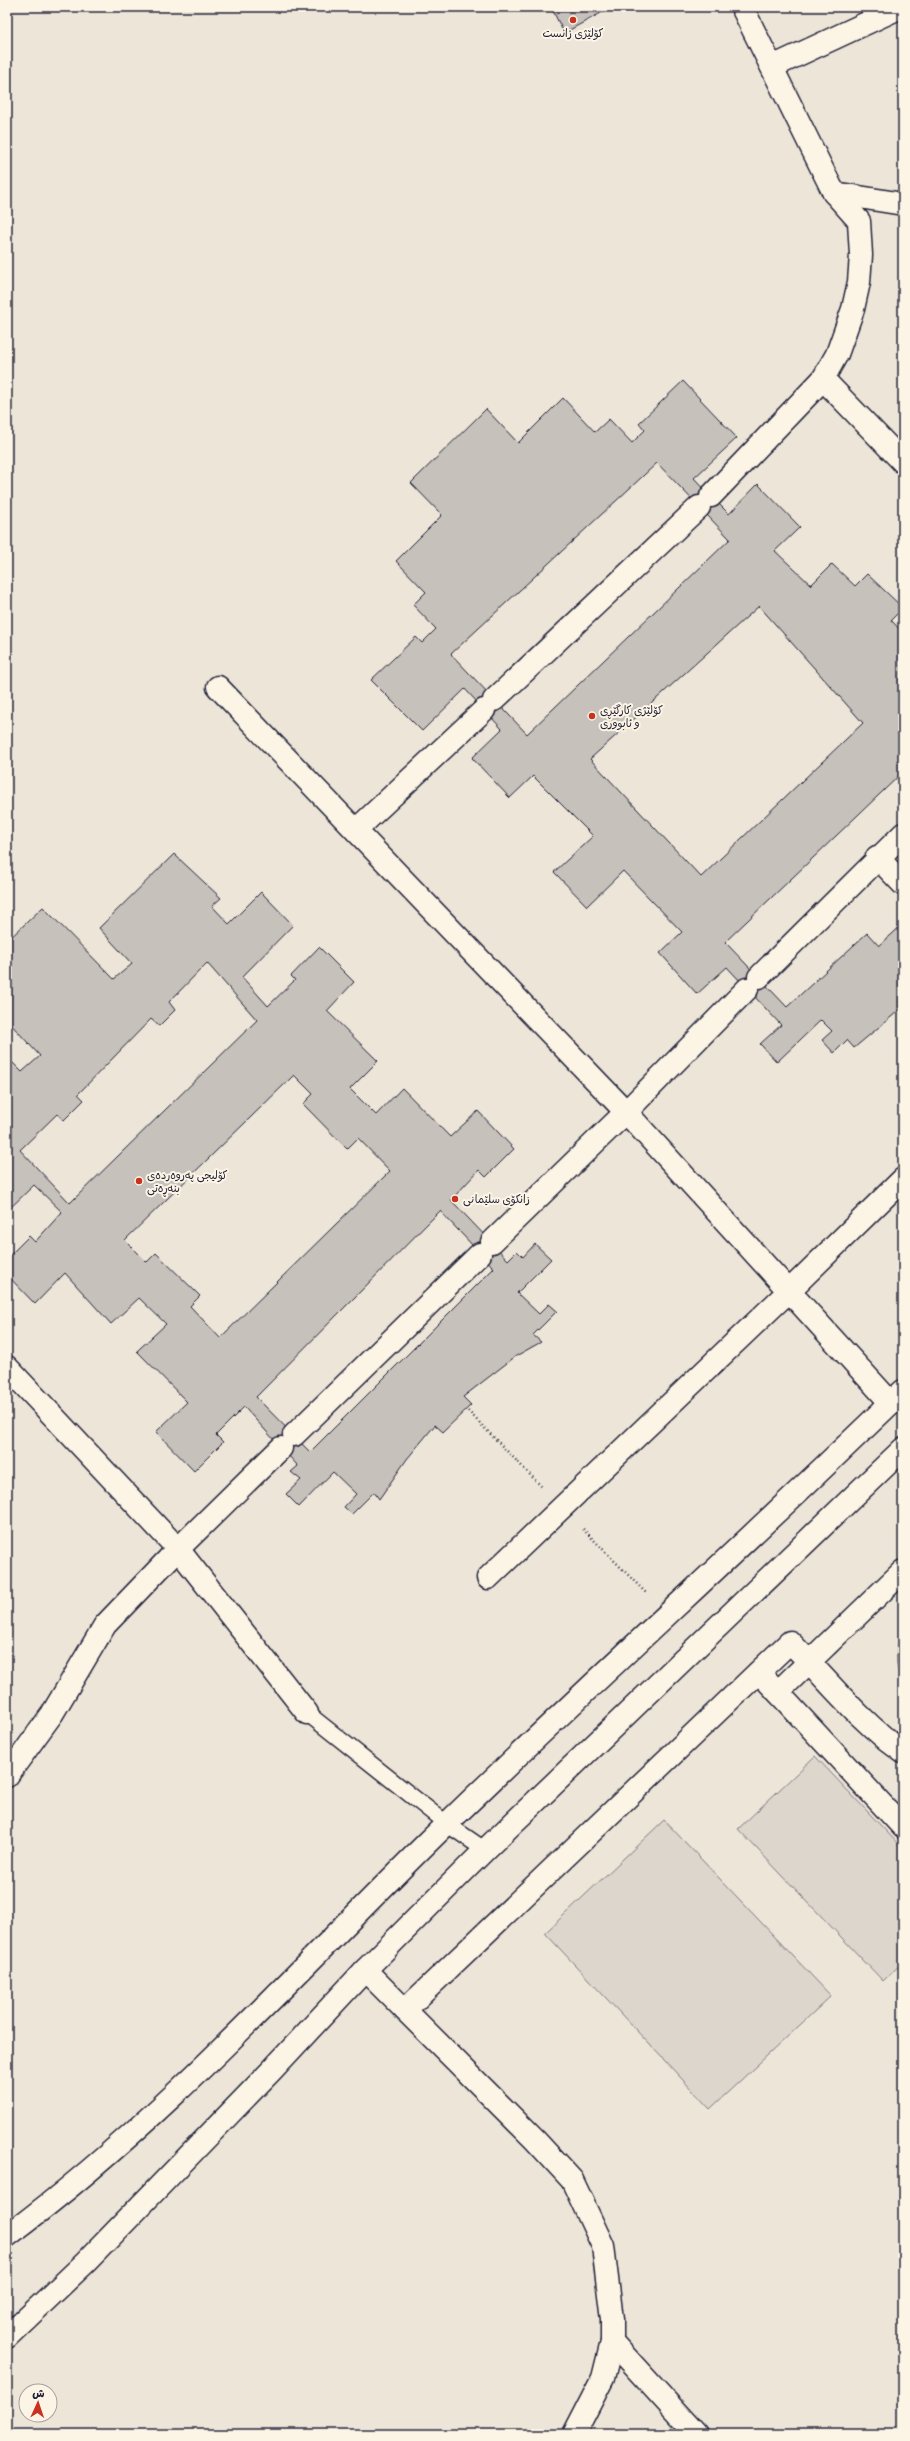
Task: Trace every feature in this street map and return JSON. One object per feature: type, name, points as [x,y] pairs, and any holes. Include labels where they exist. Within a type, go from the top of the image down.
[{"type":"street","points":[[356,830],[705,501],[823,379],[837,354],[853,309],[859,282],[861,255],[859,221],[834,193],[742,7]]},
{"type":"street","points":[[772,66],[901,7]]},
{"type":"street","points":[[834,193],[903,204]]},
{"type":"street","points":[[823,379],[903,462]]},
{"type":"street","points":[[7,2236],[90,2171],[162,2106],[447,1824],[897,1397],[789,1292],[626,1112],[218,687]]},
{"type":"street","points":[[7,1776],[52,1714],[105,1625],[178,1549],[626,1112],[877,857],[903,834]]},
{"type":"street","points":[[877,857],[903,884]]},
{"type":"street","points":[[488,1578],[789,1292],[903,1180]]},
{"type":"street","points":[[7,1367],[178,1549],[307,1713]]},
{"type":"street","points":[[7,2337],[86,2262],[271,2072],[365,1970],[485,1850],[903,1449]]},
{"type":"street","points":[[778,1692],[903,1571]]},
{"type":"street","points":[[405,2010],[790,1642],[810,1661],[866,1722],[882,1737],[903,1752]]},
{"type":"street","points":[[759,1672],[903,1827]]},
{"type":"street","points":[[365,1970],[536,2140],[572,2180],[603,2246],[612,2319],[612,2342],[603,2378],[574,2434]]},
{"type":"street","points":[[612,2342],[696,2434]]},
{"type":"lane","points":[[307,1713],[447,1824],[485,1850]]},
{"type":"shaded area","name":"زانکۆی سلێمانی","points":[[7,7],[903,7],[903,2434],[7,2434]]},
{"type":"shaded area","points":[[903,1626],[903,1685],[898,1671],[897,1648]]},
{"type":"shaded area","points":[[815,1756],[903,1849],[903,1962],[883,1981],[738,1829]]},
{"type":"shaded area","points":[[664,1820],[831,1996],[710,2109],[545,1933]]},
{"type":"building","name":"کۆلێژی زانست","points":[[551,7],[612,7],[564,33]]},
{"type":"building","name":"كۆلێژی كارگێڕی و ئابووری","points":[[683,381],[737,438],[694,478],[711,496],[729,514],[758,484],[800,527],[775,551],[811,585],[832,564],[855,586],[867,574],[903,608],[891,620],[903,633],[903,772],[725,942],[787,1007],[867,933],[879,946],[903,924],[903,1007],[854,1048],[847,1040],[834,1053],[822,1040],[832,1031],[821,1020],[777,1062],[760,1044],[781,1025],[727,967],[697,994],[660,953],[682,932],[623,871],[587,906],[554,872],[593,836],[533,776],[510,798],[472,758],[502,729],[465,689],[422,731],[371,680],[416,637],[422,643],[436,629],[413,605],[426,592],[396,561],[442,515],[411,483],[486,409],[518,443],[563,398],[595,432],[609,419],[632,443],[645,430],[639,423]],"holes":[[[657,463],[730,539],[527,734],[451,654]],[[759,606],[863,723],[701,877],[590,759]]]},
{"type":"building","name":"کۆلیجی پەروەردەی بنەڕەتی","points":[[174,854],[221,898],[212,906],[229,924],[261,892],[293,925],[242,977],[268,1006],[295,980],[291,976],[319,947],[354,982],[327,1011],[378,1061],[350,1089],[376,1115],[402,1088],[450,1137],[478,1111],[514,1149],[486,1177],[479,1170],[451,1200],[508,1260],[517,1251],[523,1257],[535,1244],[551,1259],[517,1293],[539,1314],[549,1304],[557,1311],[533,1335],[541,1342],[516,1356],[463,1397],[471,1405],[443,1432],[435,1425],[407,1459],[379,1499],[374,1492],[352,1514],[344,1507],[356,1494],[333,1472],[299,1507],[286,1494],[301,1480],[291,1472],[298,1466],[244,1407],[216,1435],[223,1442],[194,1471],[156,1432],[187,1402],[137,1351],[166,1324],[139,1298],[111,1324],[65,1273],[35,1304],[7,1275],[7,1258],[29,1236],[35,1242],[62,1212],[34,1185],[7,1211],[7,1057],[22,1072],[40,1056],[7,1020],[7,941],[43,907],[114,979],[132,964],[99,928]],"holes":[[[207,963],[257,1020],[70,1203],[20,1150],[57,1114],[64,1120],[84,1100],[78,1094],[151,1019],[159,1026],[175,1010],[169,1002]],[[294,1075],[313,1094],[303,1104],[347,1149],[358,1138],[390,1171],[220,1338],[190,1306],[200,1296],[156,1253],[147,1262],[125,1240]],[[440,1211],[494,1268],[310,1452],[256,1397]]]},
{"type":"place","name":"کۆلێژی زانست","points":[[573,20]]},
{"type":"place","name":"كۆلێژی كارگێڕی و ئابووری","points":[[592,716]]},
{"type":"place","name":"کۆلیجی پەروەردەی بنەڕەتی","points":[[139,1181]]},
{"type":"place","name":"زانکۆی سلێمانی","points":[[455,1199]]}]
